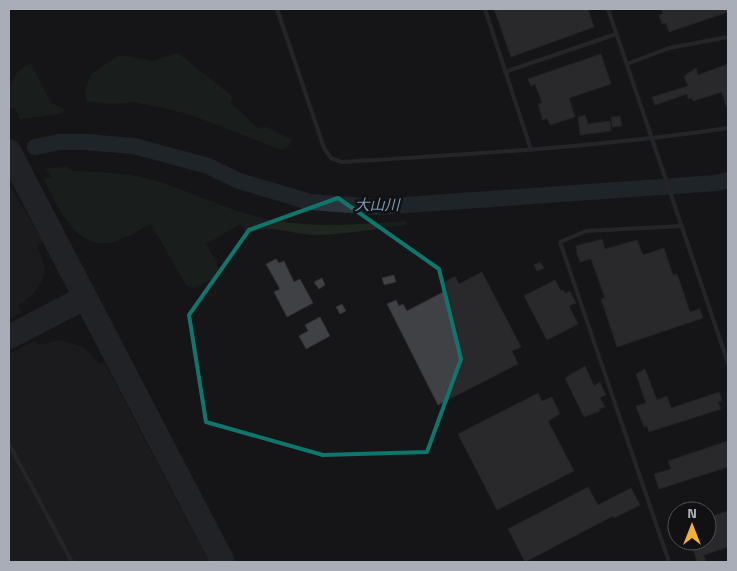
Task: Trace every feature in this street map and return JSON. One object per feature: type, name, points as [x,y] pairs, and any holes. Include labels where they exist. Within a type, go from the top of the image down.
[{"type":"lane","points":[[277,9],[324,148],[331,158],[342,162],[531,150],[652,139],[728,128]]},
{"type":"lane","points":[[485,9],[531,150]]},
{"type":"lane","points":[[608,9],[728,363]]},
{"type":"lane","points":[[506,72],[616,34]]},
{"type":"lane","points":[[627,64],[669,48],[728,37]]},
{"type":"lane","points":[[669,562],[560,242],[586,231],[682,226]]},
{"type":"lane","points":[[9,444],[72,562]]},
{"type":"highlighted area","points":[[338,198],[439,269],[461,359],[427,452],[323,455],[206,422],[189,315],[249,230]]},
{"type":"shaded area","points":[[178,53],[233,97],[230,102],[258,128],[267,127],[292,140],[288,147],[282,150],[191,115],[164,108],[134,102],[111,104],[87,101],[85,90],[91,74],[118,56],[153,61]]},
{"type":"shaded area","points":[[31,63],[51,103],[66,110],[58,114],[20,119],[15,108],[9,109],[9,94],[14,77]]},
{"type":"shaded area","points":[[67,167],[73,171],[141,177],[177,188],[234,210],[278,221],[326,225],[407,221],[407,225],[326,235],[262,229],[247,235],[240,224],[206,244],[219,267],[217,277],[193,288],[187,287],[151,224],[118,241],[100,243],[88,240],[70,225],[44,180],[52,177],[46,168]]},
{"type":"shaded area","points":[[11,187],[43,242],[37,245],[45,269],[42,281],[33,294],[18,306],[22,313],[9,319],[9,188]]},
{"type":"shaded area","points":[[61,340],[83,347],[100,364],[104,362],[209,562],[9,562],[9,348],[11,353],[35,341],[38,345]]},
{"type":"building","points":[[494,9],[588,9],[594,27],[511,57]]},
{"type":"building","points":[[661,9],[728,9],[728,12],[669,32],[666,23],[662,24],[659,15],[663,14]]},
{"type":"building","points":[[601,54],[611,84],[569,98],[575,117],[550,125],[547,118],[543,120],[538,104],[542,103],[535,84],[531,86],[528,79]]},
{"type":"building","points":[[728,64],[728,106],[726,106],[722,92],[693,101],[692,98],[688,99],[687,94],[655,105],[652,97],[688,86],[684,76],[696,68],[698,75]]},
{"type":"building","points":[[585,115],[588,124],[610,121],[611,131],[580,135],[578,117]]},
{"type":"building","points":[[620,116],[622,126],[612,127],[611,117]]},
{"type":"building","points":[[602,239],[605,249],[637,240],[643,255],[664,248],[673,275],[677,274],[690,312],[700,309],[703,318],[617,347],[601,299],[605,298],[591,259],[580,262],[577,254],[576,246]]},
{"type":"building","points":[[276,259],[279,263],[284,261],[294,282],[300,279],[313,303],[287,317],[274,292],[280,289],[266,264]]},
{"type":"building","points":[[540,262],[544,268],[537,271],[534,265]]},
{"type":"building","points":[[482,272],[521,347],[512,351],[518,364],[438,405],[387,304],[396,300],[399,306],[403,304],[407,311],[447,290],[443,283],[455,276],[459,284]]},
{"type":"building","points":[[394,275],[396,282],[384,285],[382,278]]},
{"type":"building","points":[[322,278],[325,285],[319,289],[314,282]]},
{"type":"building","points":[[555,280],[561,291],[563,289],[565,293],[570,291],[576,303],[569,306],[578,324],[547,340],[524,296]]},
{"type":"building","points":[[342,304],[346,311],[340,314],[336,307]]},
{"type":"building","points":[[320,317],[330,336],[306,349],[299,336],[308,331],[305,325]]},
{"type":"building","points":[[585,366],[594,386],[600,382],[606,395],[600,398],[605,407],[584,417],[565,378]]},
{"type":"building","points":[[645,369],[657,400],[667,396],[671,408],[719,392],[722,401],[718,402],[721,409],[649,432],[647,426],[644,427],[636,406],[646,403],[636,374]]},
{"type":"building","points":[[538,393],[542,401],[552,397],[560,414],[548,421],[574,471],[497,510],[458,434]]},
{"type":"building","points":[[728,441],[728,467],[659,489],[654,474],[671,469],[668,461]]},
{"type":"building","points":[[588,487],[598,505],[631,488],[640,505],[614,518],[613,516],[525,562],[508,529]]},
{"type":"building","points":[[728,511],[728,547],[717,551],[717,515]]},
{"type":"building","points":[[694,551],[716,551],[704,555],[706,562],[697,562]]},
{"type":"waterway","name":"大山川","points":[[35,147],[59,142],[134,146],[208,166],[239,181],[310,202],[377,207],[717,183],[728,180]]},
{"type":"taxiway","points":[[9,151],[223,562]]},
{"type":"taxiway","points":[[9,337],[84,298]]}]
